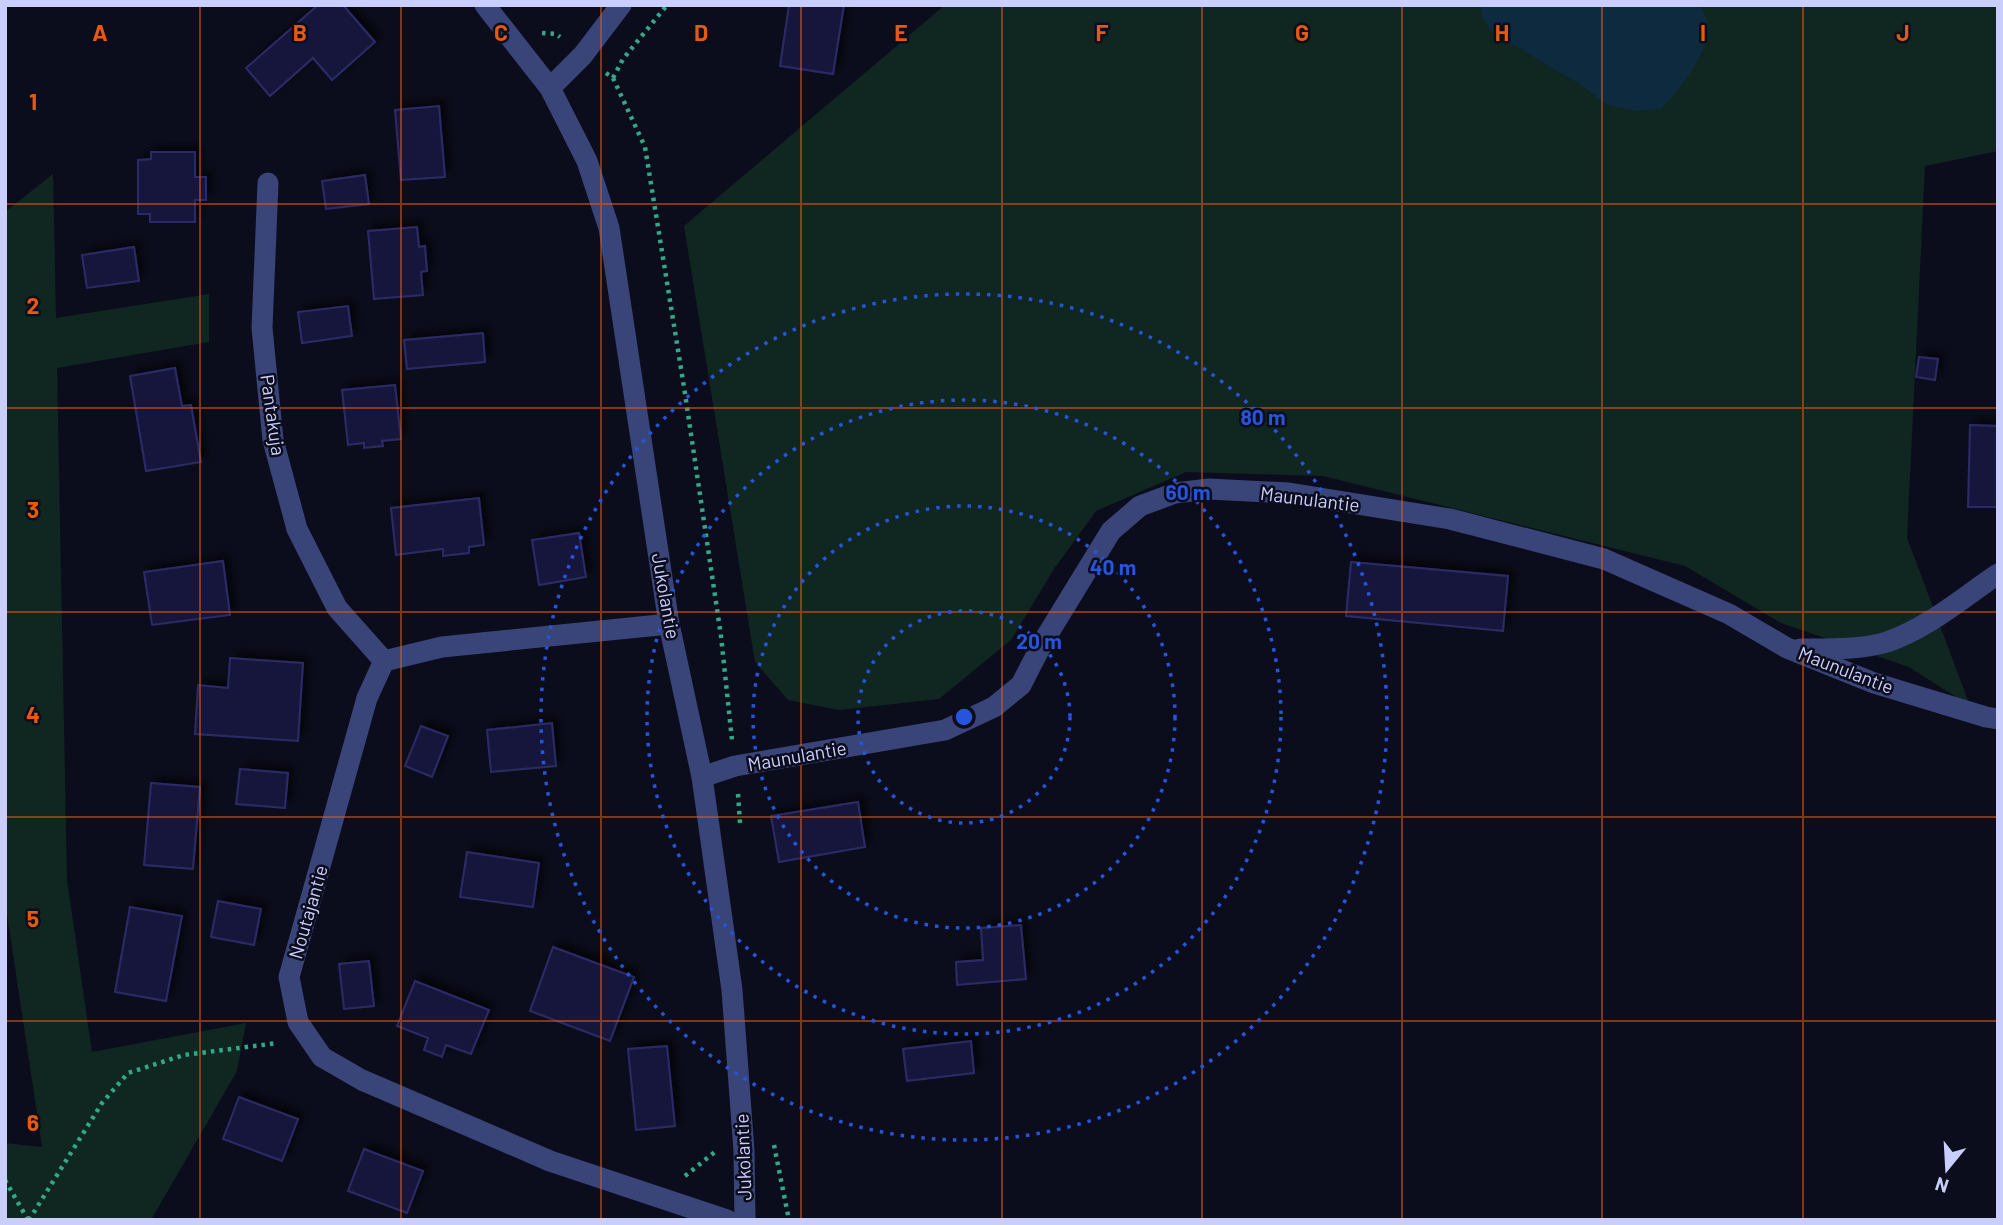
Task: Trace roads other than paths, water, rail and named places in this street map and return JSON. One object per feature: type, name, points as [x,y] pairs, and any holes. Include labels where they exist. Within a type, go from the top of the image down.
[{"type":"street","name":"Jukolantie","points":[[485,5],[550,88],[587,161],[609,228],[669,624],[702,777],[732,990],[744,1150],[745,1220]]},
{"type":"street","points":[[550,88],[583,55],[621,5]]},
{"type":"street","name":"Pantakuja","points":[[268,183],[262,328],[273,440],[297,529],[331,597],[337,608],[384,661]]},
{"type":"street","name":"Maunulantie","points":[[702,777],[735,766],[945,730],[994,707],[1021,685],[1043,642],[1111,531],[1140,506],[1175,493],[1197,490],[1289,493],[1450,520],[1604,559],[1729,614],[1787,648],[1874,682],[1998,719]]},
{"type":"street","points":[[1787,648],[1835,649],[1884,643],[1917,629],[1998,574]]},
{"type":"street","points":[[384,661],[442,647],[669,624]]},
{"type":"street","name":"Noutajantie","points":[[384,661],[368,698],[289,977],[298,1022],[322,1057],[362,1080],[550,1161],[727,1220]]},
{"type":"water","points":[[1480,5],[1700,5],[1708,23],[1707,37],[1692,71],[1661,109],[1635,111],[1608,105],[1579,84],[1492,32],[1482,17]]}]
